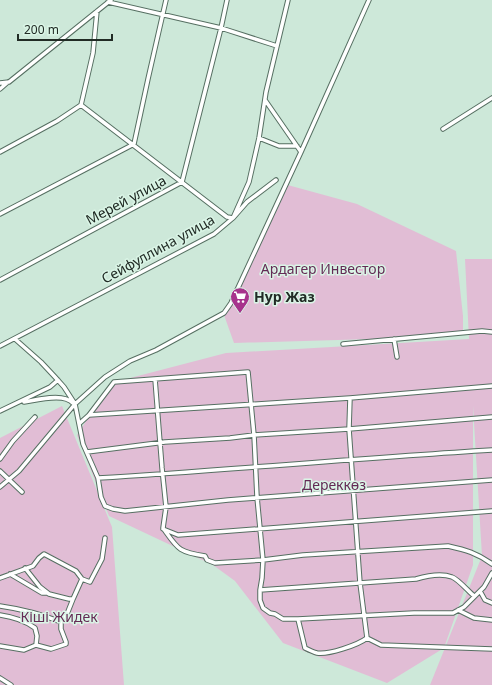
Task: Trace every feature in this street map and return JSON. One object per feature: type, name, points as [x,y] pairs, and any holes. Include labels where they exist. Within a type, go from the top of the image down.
[{"type":"street","points":[[101,0],[221,28],[277,46]]},
{"type":"street","points":[[0,214],[134,144],[166,0]]},
{"type":"street","name":"Мерей улица","points":[[0,280],[182,182],[227,0]]},
{"type":"street","name":"Сейфуллина улица","points":[[0,346],[214,234],[233,218],[249,182],[259,138],[265,100],[288,0]]},
{"type":"street","points":[[0,487],[19,471],[33,456],[75,404],[105,377],[130,361],[156,350],[224,313],[231,303],[301,152],[369,0]]},
{"type":"street","points":[[0,89],[108,2]]},
{"type":"street","points":[[0,152],[57,121],[81,105],[93,53],[97,11]]},
{"type":"street","points":[[1,82],[9,82]]},
{"type":"street","points":[[443,129],[492,98]]},
{"type":"street","points":[[265,100],[301,152]]},
{"type":"street","points":[[81,105],[134,144],[227,217],[233,218],[247,202],[276,180]]},
{"type":"street","points":[[259,138],[279,146],[297,146]]},
{"type":"street","points":[[343,344],[482,331],[492,332]]},
{"type":"street","points":[[15,339],[41,362],[64,386],[75,404],[83,444],[98,478],[101,497],[105,506],[125,511],[257,497],[492,480]]},
{"type":"street","points":[[394,339],[396,357]]},
{"type":"street","points":[[80,423],[89,415],[114,382],[248,372],[252,405],[257,497],[263,560],[260,600],[263,608],[283,619],[438,612],[454,613],[464,607],[484,587],[492,573]]},
{"type":"street","points":[[155,379],[166,507],[163,528],[178,549],[189,554],[205,556],[207,560],[215,563],[263,560],[303,555],[448,546],[482,556],[492,564]]},
{"type":"street","points":[[0,411],[20,403],[50,387],[58,380]]},
{"type":"street","points":[[89,415],[350,398],[492,386]]},
{"type":"street","points":[[20,403],[47,398],[66,398],[75,404]]},
{"type":"street","points":[[350,398],[349,429],[360,583],[367,638]]},
{"type":"street","points":[[0,459],[13,441],[35,417]]},
{"type":"street","points":[[87,452],[160,442],[349,429],[492,417]]},
{"type":"street","points":[[98,478],[492,450]]},
{"type":"street","points":[[0,471],[22,492]]},
{"type":"street","points":[[163,528],[178,535],[492,511]]},
{"type":"street","points":[[0,578],[33,566],[44,554],[76,571],[82,579],[90,582],[102,559],[105,538]]},
{"type":"street","points":[[25,568],[40,587],[49,594]]},
{"type":"street","points":[[10,574],[42,593],[73,599]]},
{"type":"street","points":[[260,590],[416,580],[426,576],[438,575],[452,577],[474,596]]},
{"type":"street","points":[[0,646],[24,650],[36,645],[51,649],[66,644],[61,629],[61,622],[67,614],[82,579]]},
{"type":"street","points":[[480,591],[485,600],[492,603]]},
{"type":"street","points":[[0,606],[45,615],[61,622]]},
{"type":"street","points":[[458,610],[474,618],[492,620]]},
{"type":"street","points":[[0,616],[13,617],[26,621],[36,628],[36,645]]},
{"type":"street","points":[[298,619],[305,648],[318,653],[343,649],[362,642],[367,638]]},
{"type":"street","points":[[367,638],[381,644],[492,649]]},
{"type":"street","points":[[0,678],[10,685]]},
{"type":"green space","name":"Ардагер Инвестор","points":[[284,184],[357,204],[456,251],[463,316],[463,333],[405,338],[234,343],[224,315]]},
{"type":"green space","name":"Дереккөз","points":[[465,259],[492,259],[492,685],[430,685],[482,556],[473,406],[473,565],[444,648],[387,683],[283,643],[235,581],[213,565],[109,516],[77,435],[111,383],[226,353],[469,339]]},
{"type":"green space","name":"Кіші Жидек","points":[[62,406],[112,527],[124,685],[0,685],[0,438]]},
{"type":"place","name":"Нур Жаз","points":[[240,314]]}]
